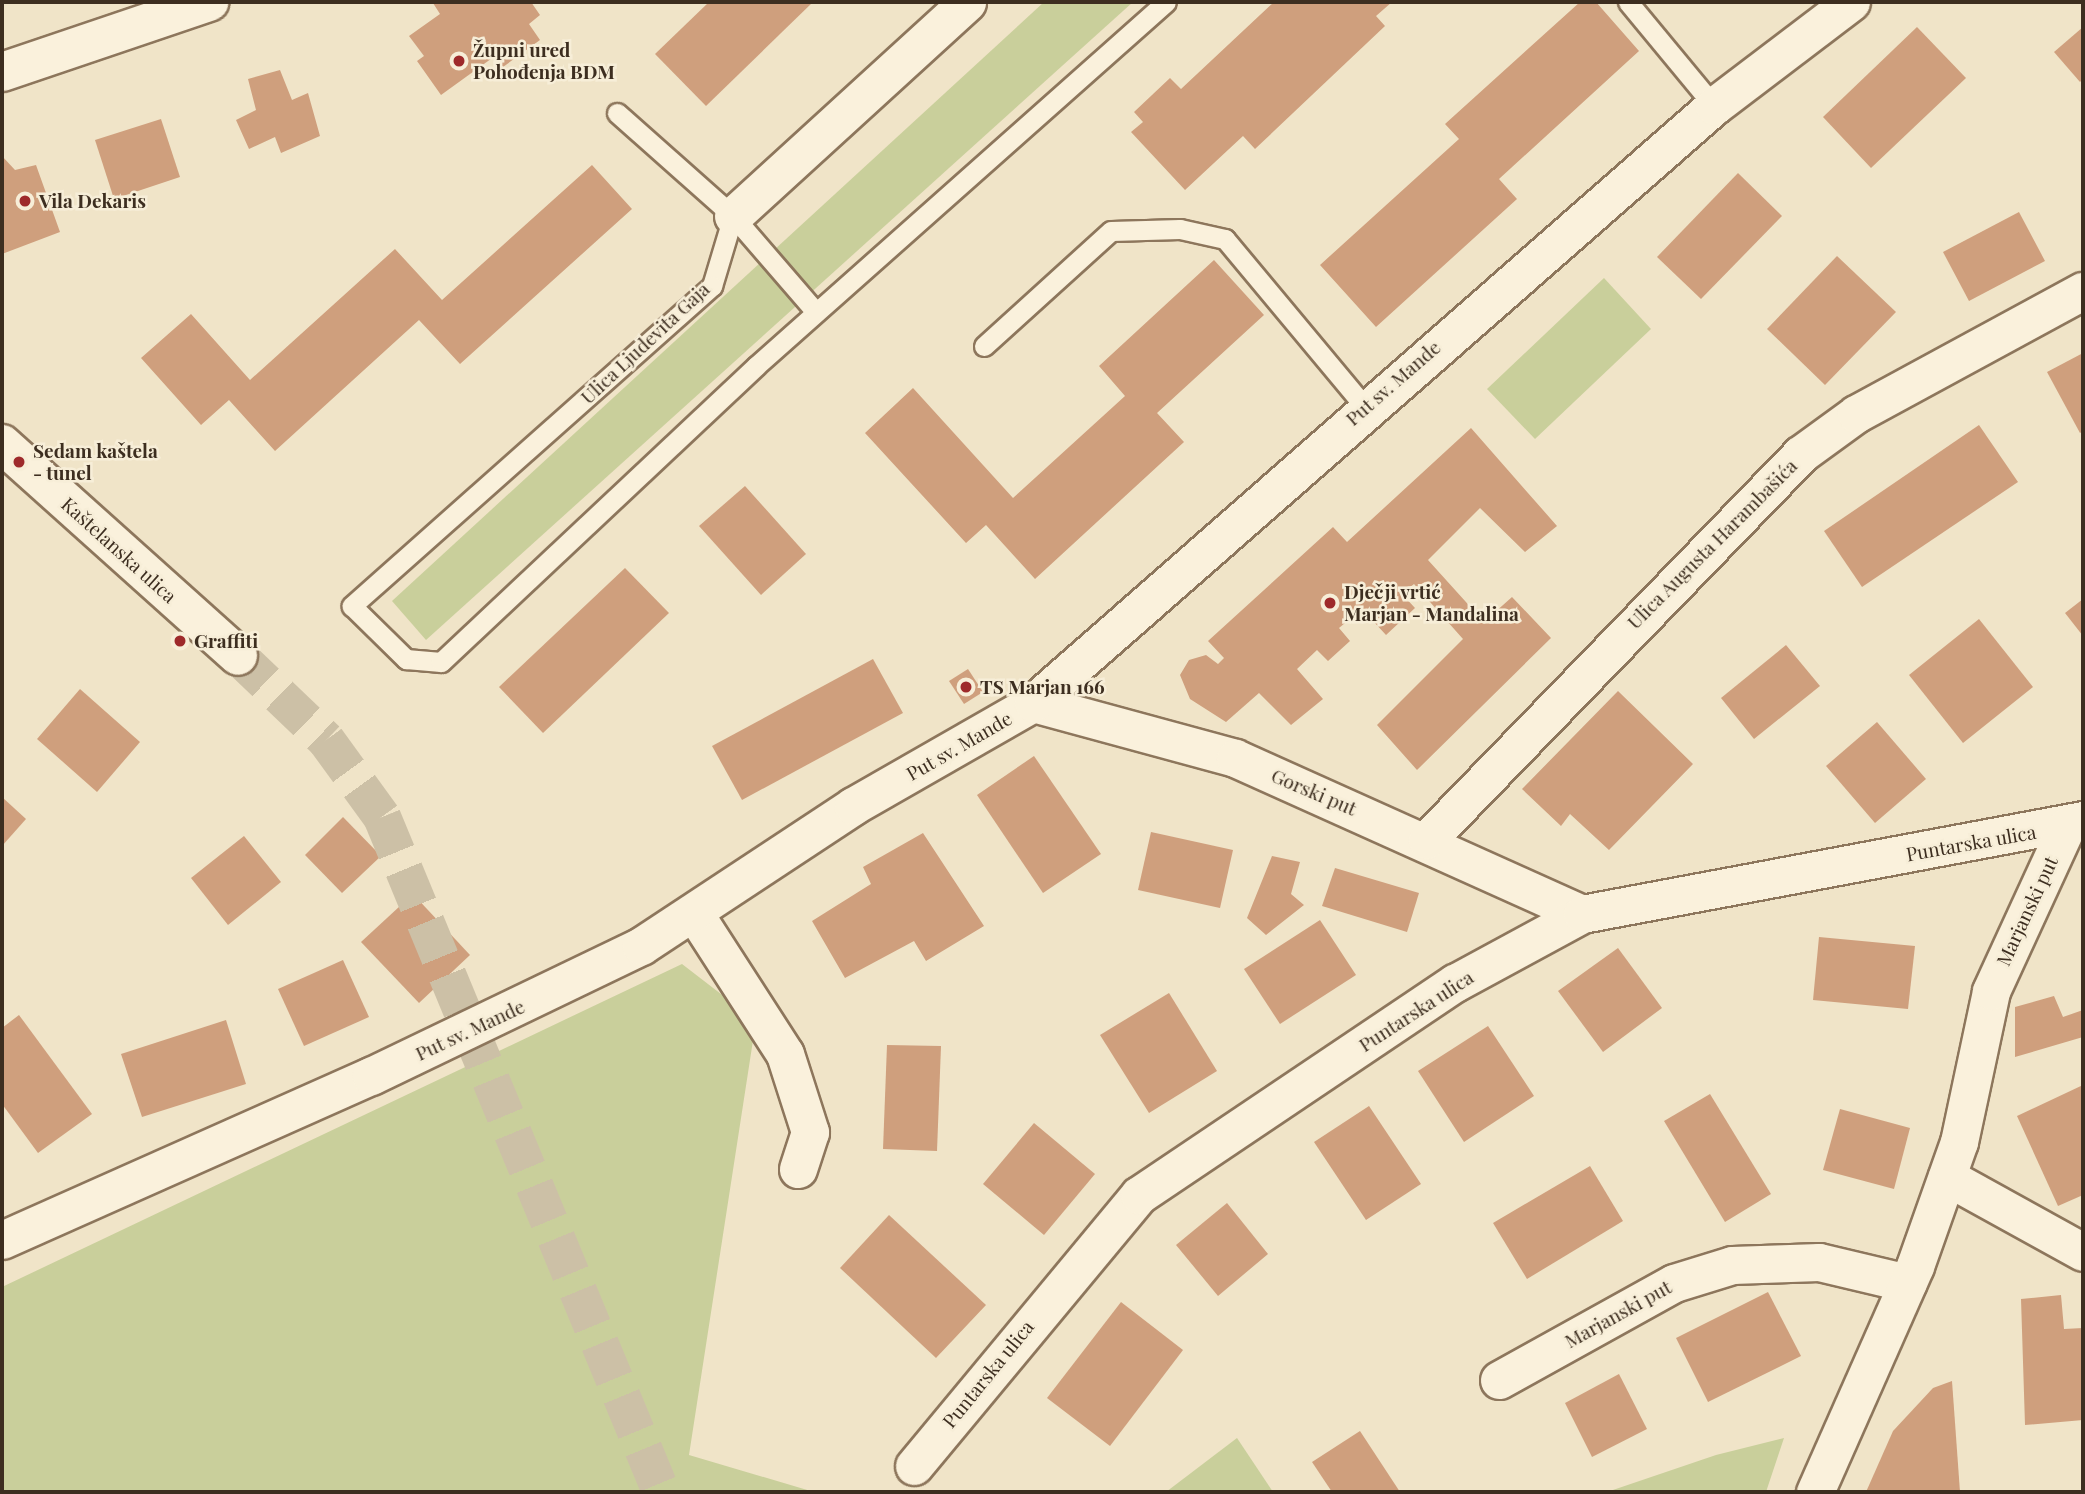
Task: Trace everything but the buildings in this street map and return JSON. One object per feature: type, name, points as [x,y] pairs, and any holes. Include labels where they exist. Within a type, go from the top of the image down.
[{"type":"main road","points":[[2,72],[209,2]]},
{"type":"main road","name":"Kaštelanska ulica","points":[[2,444],[238,656]]},
{"type":"street","points":[[733,216],[967,2]]},
{"type":"street","name":"Put sv. Mande","points":[[2,1240],[383,1071],[696,916],[853,806],[1033,702],[1366,407],[1714,106],[1851,2]]},
{"type":"street","name":"Ulica Augusta Harambašića","points":[[1427,840],[1801,454],[1856,414],[2083,291]]},
{"type":"street","name":"Gorski put","points":[[1033,702],[1235,758],[1427,840],[1581,914]]},
{"type":"street","name":"Puntarska ulica","points":[[914,1466],[1139,1195],[1455,983],[1581,914],[2075,823]]},
{"type":"street","name":"Marjanski put","points":[[1815,1492],[1908,1283],[1947,1177],[1991,991],[2075,823]]},
{"type":"street","points":[[696,916],[785,1054],[810,1132],[798,1169]]},
{"type":"street","points":[[1947,1177],[2083,1252]]},
{"type":"street","name":"Marjanski put","points":[[1499,1380],[1674,1283],[1732,1265],[1819,1262],[1908,1283]]},
{"type":"lane","points":[[617,113],[733,216],[816,312],[1166,2]]},
{"type":"lane","points":[[1628,2],[1714,106]]},
{"type":"lane","name":"Ulica Ljudevita Gaja","points":[[733,216],[712,286],[352,606],[406,659],[440,662],[816,312]]},
{"type":"lane","points":[[984,346],[1111,231],[1180,229],[1225,239],[1366,407]]},
{"type":"green space","points":[[1044,2],[1133,2],[426,640],[392,601]]},
{"type":"green space","points":[[1604,278],[1651,329],[1535,439],[1487,389]]},
{"type":"green space","points":[[682,964],[756,1021],[689,1455],[814,1492],[2,1492],[2,1287]]},
{"type":"green space","points":[[1237,1438],[1273,1492],[1166,1492]]},
{"type":"green space","points":[[1784,1438],[1766,1492],[1607,1492],[1716,1455]]},
{"type":"tunnel","points":[[238,656],[326,740],[382,817],[661,1492]]},
{"type":"place","name":"Župni ured Pohođenja BDM","points":[[459,61]]},
{"type":"place","name":"Vila Dekaris","points":[[25,201]]},
{"type":"place","name":"Sedam kaštela - tunel","points":[[19,462]]},
{"type":"place","name":"Dječji vrtić Marjan - Mandalina","points":[[1330,603]]},
{"type":"place","name":"Graffiti","points":[[180,641]]},
{"type":"place","name":"TS Marjan 166","points":[[966,687]]}]
